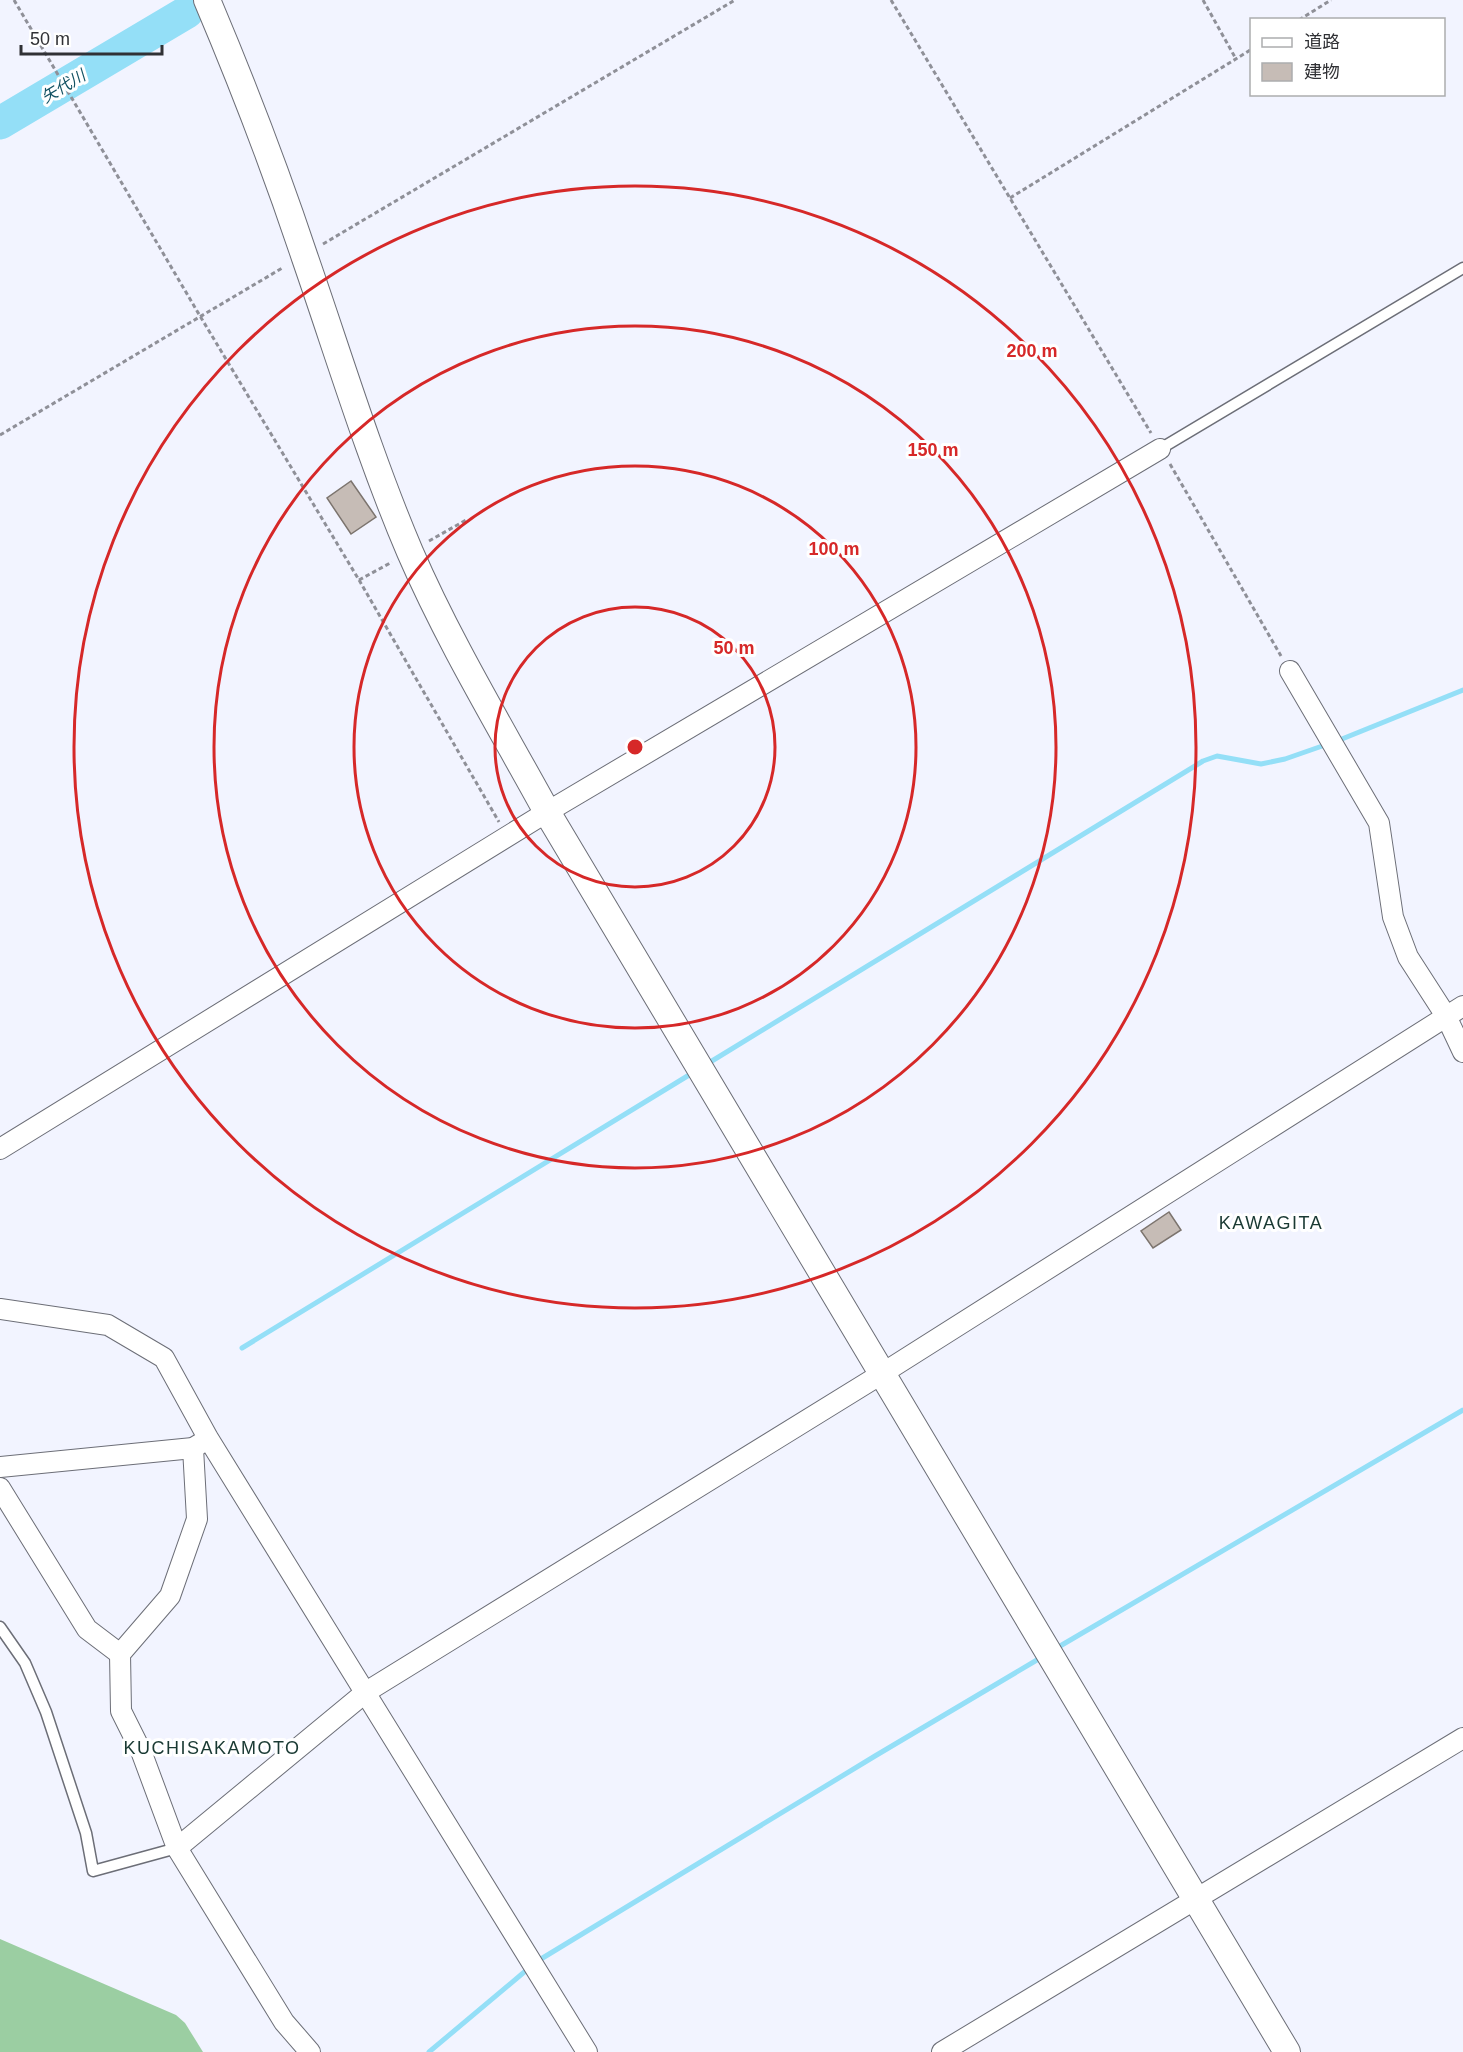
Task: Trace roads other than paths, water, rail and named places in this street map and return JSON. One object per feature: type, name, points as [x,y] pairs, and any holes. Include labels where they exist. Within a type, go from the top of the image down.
[{"type":"street","points":[[207,0],[240,77],[365,435],[410,552],[459,654],[548,812],[1287,2052]]},
{"type":"street","points":[[0,1149],[507,836],[1160,449]]},
{"type":"street","points":[[1290,671],[1379,823],[1393,917],[1408,957],[1446,1016],[1463,1052]]},
{"type":"street","points":[[177,1848],[366,1692],[883,1373],[1463,1006]]},
{"type":"street","points":[[0,1309],[108,1325],[164,1358],[200,1443],[366,1692],[587,2052]]},
{"type":"street","points":[[0,1467],[200,1443]]},
{"type":"street","points":[[200,1443],[197,1519],[170,1596],[120,1654],[121,1711],[141,1751],[177,1848],[284,2022],[309,2052]]},
{"type":"street","points":[[0,1488],[87,1629],[120,1654]]},
{"type":"street","points":[[942,2052],[1463,1738]]},
{"type":"lane","points":[[1160,449],[1463,268]]},
{"type":"lane","points":[[0,1627],[25,1663],[46,1712],[86,1833],[93,1871],[177,1848]]},
{"type":"waterway","name":"矢代川","points":[[0,123],[187,12]]},
{"type":"waterway","points":[[1337,741],[1463,690]]},
{"type":"waterway","points":[[707,1064],[1203,761],[1217,756],[1261,764],[1285,759],[1328,744]]},
{"type":"waterway","points":[[242,1348],[694,1072]]},
{"type":"waterway","points":[[1055,1649],[1463,1410]]},
{"type":"waterway","points":[[536,1962],[1042,1657]]},
{"type":"waterway","points":[[429,2052],[529,1968]]},
{"type":"district","name":"KAWAGITA","points":[[1271,1223]]},
{"type":"district","name":"KUCHISAKAMOTO","points":[[212,1748]]}]
